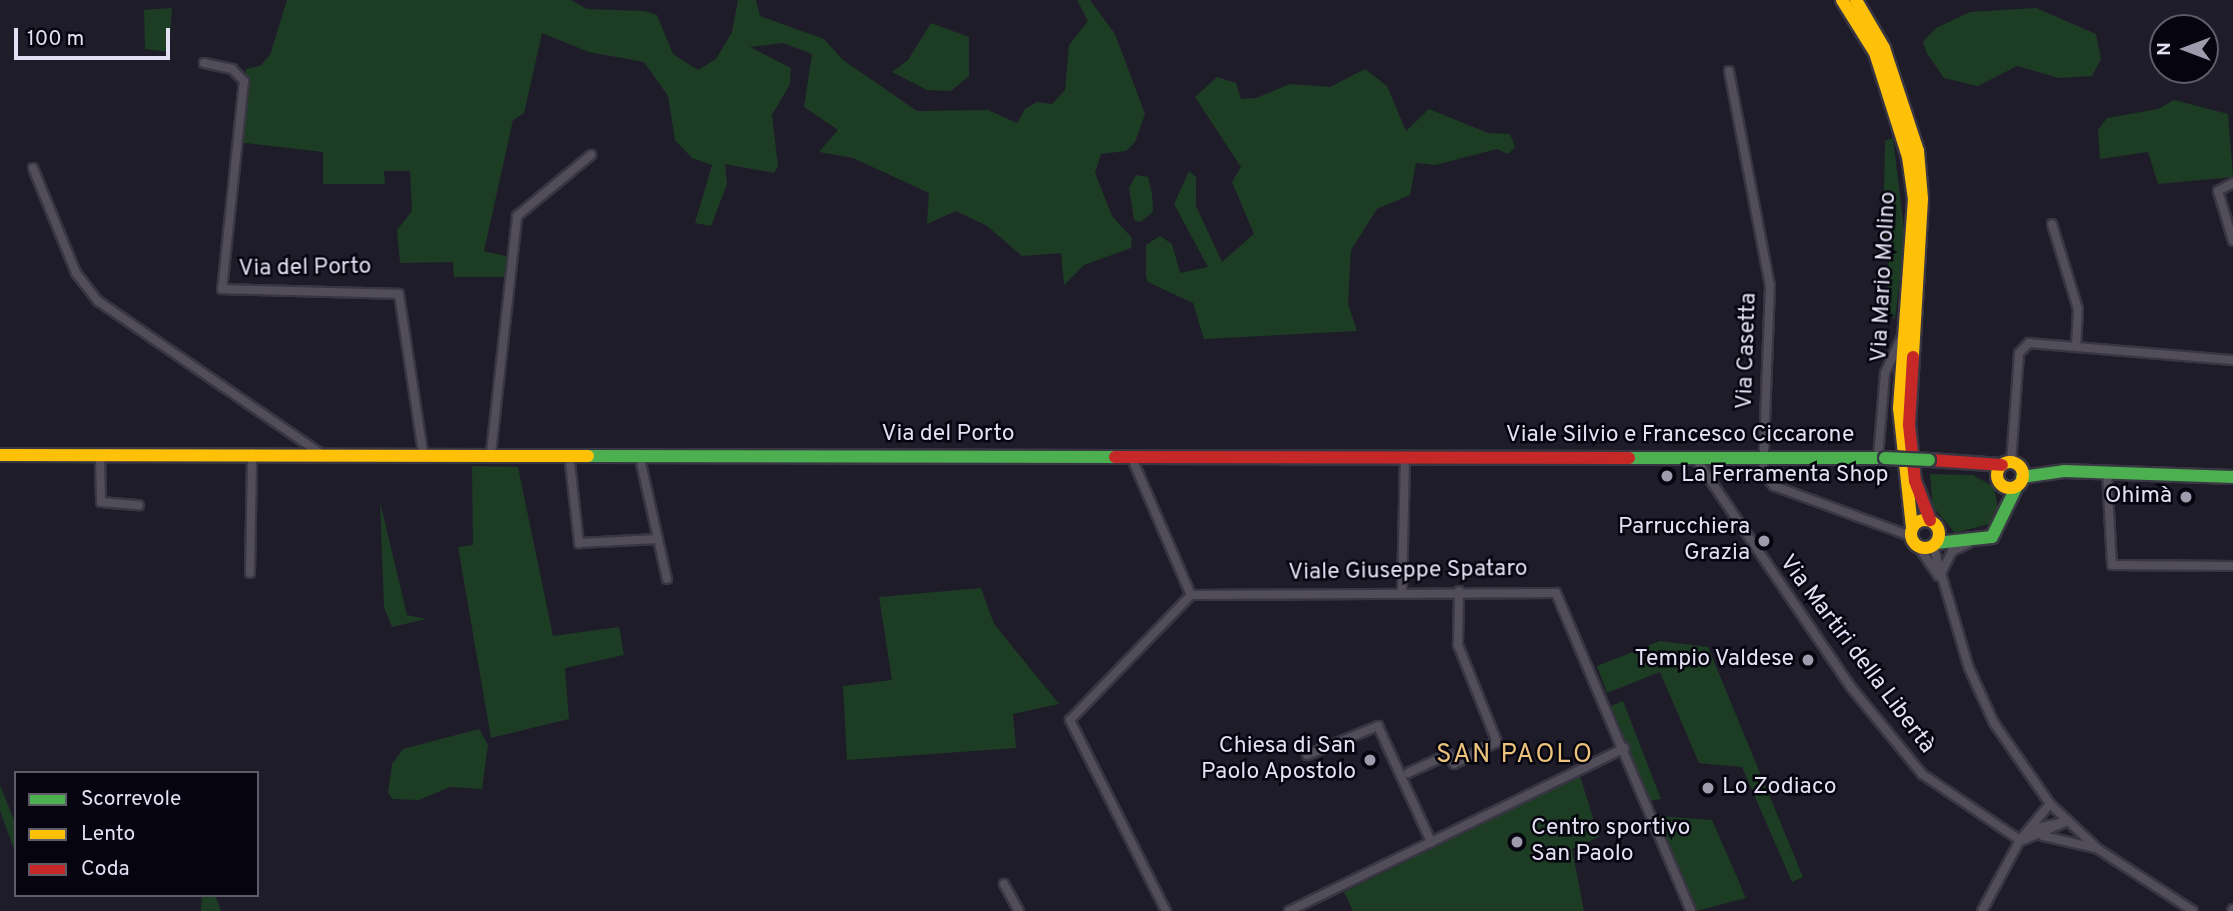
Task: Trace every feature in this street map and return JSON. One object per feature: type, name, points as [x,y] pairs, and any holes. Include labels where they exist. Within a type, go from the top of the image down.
[{"type":"street","name":"Via Mario Molino","points":[[1842,0],[1875,53],[1908,157],[1914,200],[1900,432],[1914,536]]},
{"type":"street","name":"Via Mario Molino","points":[[1856,0],[1884,48],[1918,151],[1922,199],[1909,425],[1915,481],[1934,524]]},
{"type":"street","name":"Via del Porto","points":[[205,63],[232,69],[244,81],[222,289],[399,294],[423,453]]},
{"type":"street","name":"Via Casetta","points":[[1729,71],[1770,285],[1761,458]]},
{"type":"street","points":[[491,453],[517,216],[591,155]]},
{"type":"street","points":[[33,168],[76,273],[98,300],[320,453]]},
{"type":"street","points":[[2229,183],[2218,191],[2233,241]]},
{"type":"street","points":[[2052,224],[2078,309],[2076,347]]},
{"type":"street","points":[[1881,458],[1885,373],[1905,331]]},
{"type":"street","points":[[2007,514],[1998,481],[2010,464],[2019,353],[2029,343],[2233,360]]},
{"type":"street","points":[[250,573],[252,453]]},
{"type":"street","name":"Via del Porto","points":[[0,455],[491,453],[1405,456]]},
{"type":"street","points":[[100,454],[101,502],[139,505]]},
{"type":"street","points":[[569,454],[576,539],[657,539]]},
{"type":"street","points":[[639,454],[667,579]]},
{"type":"street","points":[[1131,456],[1191,594],[1070,720],[1166,911]]},
{"type":"street","points":[[1402,591],[1405,456]]},
{"type":"street","name":"Viale Silvio e Francesco Ciccarone","points":[[1405,456],[1881,458],[2010,464],[2064,471],[2233,477]]},
{"type":"street","points":[[1761,458],[1763,473],[1774,486],[1935,545],[1967,544]]},
{"type":"street","name":"Via Martiri della Libertà","points":[[1696,459],[1850,686],[1922,774],[2020,841]]},
{"type":"street","name":"Viale Silvio e Francesco Ciccarone","points":[[1955,462],[1998,481],[2020,481],[2064,471]]},
{"type":"street","points":[[1939,578],[1952,551],[1992,537],[2007,514],[2020,481],[2010,464]]},
{"type":"street","points":[[2107,473],[2112,565],[2233,566]]},
{"type":"street","points":[[1914,536],[1934,524]]},
{"type":"street","points":[[1934,524],[1967,544]]},
{"type":"street","points":[[1934,524],[1939,578]]},
{"type":"street","points":[[1914,536],[1939,578],[1994,723],[2050,804],[2098,849],[2193,911]]},
{"type":"street","name":"Viale Giuseppe Spataro","points":[[1191,594],[1402,591],[1556,593],[1625,748],[1690,911]]},
{"type":"street","points":[[1408,773],[1449,754],[1454,764],[1497,742],[1458,645],[1459,591]]},
{"type":"street","points":[[1307,755],[1378,726],[1431,842]]},
{"type":"street","points":[[1289,911],[1625,748]]},
{"type":"street","points":[[1982,911],[2020,841],[2033,829],[2050,804]]},
{"type":"street","points":[[2033,829],[2068,821]]},
{"type":"street","points":[[2020,841],[2043,836],[2068,821]]},
{"type":"street","points":[[2043,836],[2098,849]]},
{"type":"street","points":[[1004,884],[1019,911]]},
{"type":"green space","points":[[287,0],[571,0],[587,9],[644,11],[657,15],[673,54],[698,70],[716,59],[732,32],[738,0],[756,0],[760,16],[824,39],[843,60],[917,111],[988,110],[1017,123],[1025,109],[1037,102],[1052,104],[1065,90],[1069,45],[1088,21],[1077,0],[1090,0],[1115,34],[1145,114],[1135,142],[1126,151],[1101,154],[1095,173],[1112,216],[1132,238],[1131,248],[1084,265],[1064,285],[1061,253],[1022,256],[987,226],[956,211],[927,224],[929,193],[853,158],[819,152],[838,130],[804,107],[812,54],[783,43],[750,47],[791,68],[790,84],[772,115],[778,166],[774,173],[725,164],[727,184],[711,226],[695,223],[712,165],[692,158],[675,140],[668,96],[644,62],[589,52],[542,33],[524,113],[513,120],[484,251],[510,257],[507,277],[454,277],[453,262],[400,263],[397,230],[412,211],[410,171],[384,171],[385,184],[323,184],[323,152],[237,142],[246,69],[260,66],[270,55]]},
{"type":"green space","points":[[172,8],[169,52],[145,49],[144,10]]},
{"type":"green space","points":[[2036,8],[2096,34],[2101,59],[2092,76],[2059,78],[2017,66],[1978,86],[1944,78],[1926,52],[1923,42],[1936,28],[1970,12]]},
{"type":"green space","points":[[931,23],[969,37],[969,76],[951,91],[927,90],[892,72],[908,60]]},
{"type":"green space","points":[[1365,69],[1387,86],[1406,131],[1429,109],[1488,133],[1510,134],[1515,147],[1508,154],[1497,149],[1435,165],[1416,163],[1410,195],[1377,209],[1351,250],[1348,304],[1357,331],[1204,339],[1193,303],[1148,282],[1146,276],[1146,245],[1160,236],[1172,244],[1180,273],[1208,267],[1174,204],[1189,171],[1196,177],[1196,206],[1222,262],[1254,234],[1232,182],[1241,167],[1195,97],[1217,77],[1236,83],[1241,99],[1256,98],[1290,84],[1330,87]]},
{"type":"green space","points":[[2174,100],[2228,114],[2233,177],[2158,184],[2148,152],[2100,159],[2098,130],[2107,118],[2158,109]]},
{"type":"green space","points":[[1893,138],[1905,237],[1895,319],[1886,314],[1889,254],[1883,233],[1885,141]]},
{"type":"green space","points":[[1136,175],[1148,177],[1152,194],[1153,212],[1140,222],[1134,220],[1129,188]]},
{"type":"green space","points":[[472,466],[518,467],[553,636],[619,627],[624,655],[565,668],[569,719],[491,738],[458,547],[473,545]]},
{"type":"green space","points":[[1930,474],[1973,475],[1994,487],[1998,509],[1989,524],[1955,533],[1933,507]]},
{"type":"green space","points":[[380,502],[407,615],[426,619],[392,627],[384,607]]},
{"type":"green space","points":[[981,588],[994,624],[1059,704],[1013,714],[1016,748],[847,760],[843,686],[892,680],[879,597]]},
{"type":"green space","points":[[1660,641],[1708,647],[1803,877],[1792,882],[1742,767],[1699,763],[1660,672],[1607,693],[1597,666]]},
{"type":"green space","points":[[1623,701],[1661,799],[1650,801],[1611,706]]},
{"type":"green space","points":[[479,729],[488,745],[482,789],[450,787],[419,800],[393,799],[388,793],[392,764],[403,749]]},
{"type":"green space","name":"Centro sportivo San Paolo","points":[[1580,776],[1599,837],[1572,849],[1584,911],[1353,911],[1344,892]]},
{"type":"green space","points":[[0,785],[14,820],[14,849],[0,811]]},
{"type":"green space","points":[[1658,816],[1712,820],[1746,898],[1696,911]]},
{"type":"green space","points":[[202,897],[216,897],[221,911],[201,911]]},
{"type":"traffic: fast","points":[[588,456],[1115,457]]},
{"type":"traffic: fast","points":[[1629,458],[1885,458]]},
{"type":"traffic: fast","points":[[1885,458],[1929,460]]},
{"type":"traffic: fast","points":[[2022,477],[2064,471],[2233,477]]},
{"type":"traffic: fast","points":[[1936,543],[1992,537],[2017,486]]},
{"type":"traffic: slow","points":[[1842,0],[1875,53],[1908,157],[1914,199],[1899,408],[1912,528]]},
{"type":"traffic: slow","points":[[1856,0],[1884,48],[1918,151],[1922,199],[1913,357]]},
{"type":"traffic: slow","points":[[0,455],[588,456]]},
{"type":"traffic: slow","points":[[2010,462],[2019,466],[2023,475],[2019,484],[2010,488],[2001,484],[1997,475],[2001,466],[2010,462]]},
{"type":"traffic: slow","points":[[1925,520],[1935,524],[1939,534],[1935,544],[1925,548],[1915,544],[1911,534],[1915,524],[1925,520]]},
{"type":"traffic: jam","points":[[1913,357],[1909,425],[1915,481],[1930,520]]},
{"type":"traffic: jam","points":[[1115,457],[1629,458]]},
{"type":"traffic: jam","points":[[1929,460],[2002,465]]},
{"type":"place","name":"La Ferramenta Shop","points":[[1667,476]]},
{"type":"place","name":"Ohimà","points":[[2186,497]]},
{"type":"place","name":"Parrucchiera Grazia","points":[[1764,541]]},
{"type":"place","name":"Tempio Valdese","points":[[1808,660]]},
{"type":"place","name":"Chiesa di San Paolo Apostolo","points":[[1370,760]]},
{"type":"place","name":"Lo Zodiaco","points":[[1708,788]]},
{"type":"place","name":"Centro sportivo San Paolo","points":[[1517,842]]},
{"type":"district","name":"SAN PAOLO","points":[[1515,756]]}]
